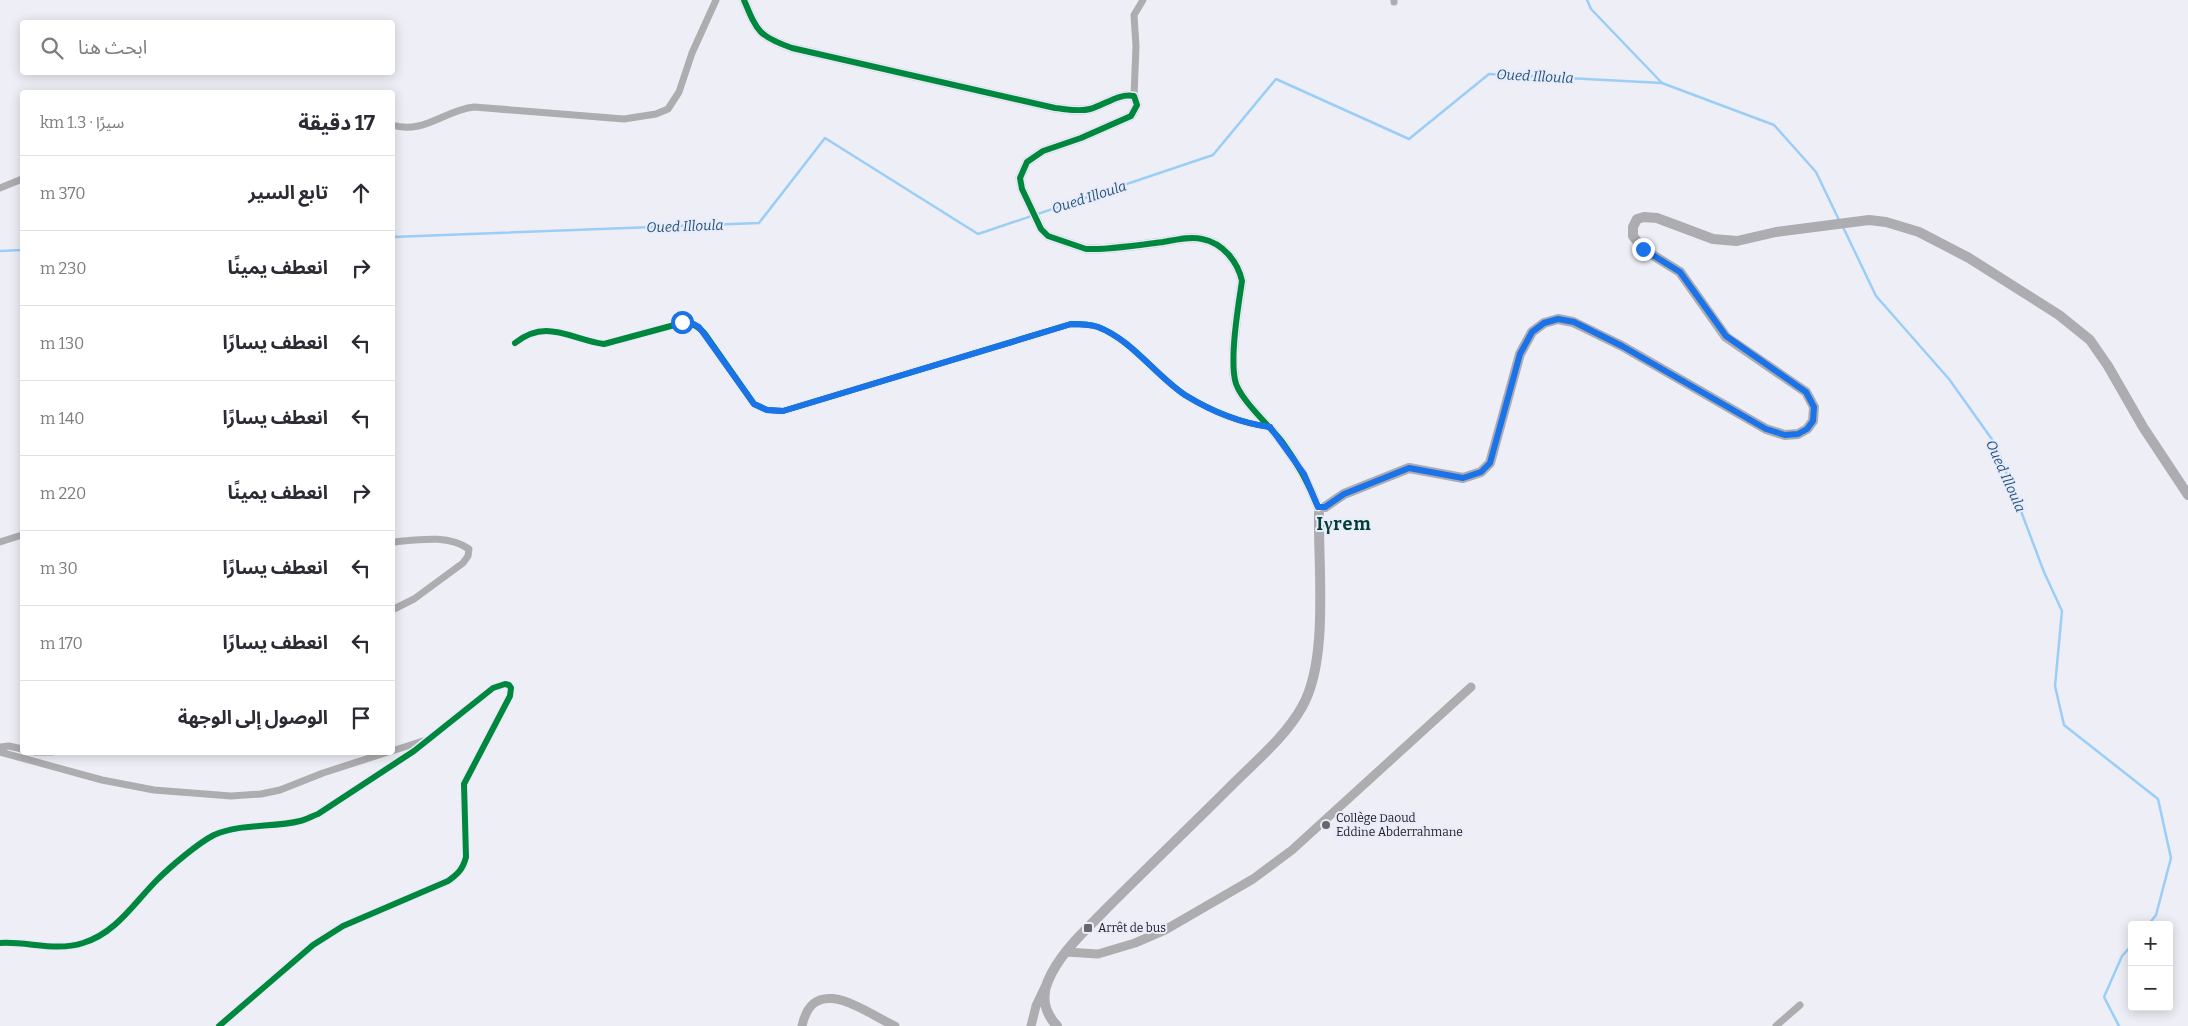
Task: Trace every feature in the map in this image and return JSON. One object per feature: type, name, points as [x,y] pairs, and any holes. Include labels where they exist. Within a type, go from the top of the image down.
[{"type":"main road","points":[[1057,1026],[1052,1021],[1044,1003],[1047,982],[1058,962],[1148,867],[1280,737],[1302,707],[1312,685],[1318,645],[1321,509],[1344,494],[1409,468],[1463,478],[1481,472],[1490,463],[1520,354],[1532,332],[1544,323],[1558,319],[1574,322],[1622,346],[1766,429],[1785,435],[1798,434],[1807,429],[1813,421],[1814,407],[1806,392],[1726,336],[1680,272],[1643,249],[1633,236],[1633,227],[1637,219],[1651,217],[1713,239],[1737,241],[1776,232],[1869,220],[1886,222],[1920,232],[1969,258],[2059,315],[2090,340],[2108,366],[2143,427],[2188,495]]},
{"type":"street","points":[[395,126],[406,128],[435,122],[466,108],[474,107],[624,119],[656,114],[668,109],[679,92],[692,53],[716,0]]},
{"type":"street","points":[[744,0],[756,26],[762,34],[770,40],[792,48],[1055,108],[1078,111],[1089,110],[1125,94],[1134,96]]},
{"type":"street","points":[[1143,0],[1134,15],[1136,46],[1134,96],[1137,106],[1131,116],[1081,138],[1043,151],[1027,162],[1020,178],[1022,189],[1042,229],[1048,236],[1086,248],[1120,248],[1187,238],[1202,238],[1218,246],[1232,258],[1240,268],[1242,281],[1234,361],[1234,380],[1239,392],[1270,427],[1304,474],[1321,509]]},
{"type":"street","points":[[0,188],[20,181]]},
{"type":"street","points":[[515,343],[522,337],[538,330],[556,330],[604,344],[682,322],[692,323],[705,334],[754,404],[767,410],[783,411],[1071,324],[1088,324],[1098,327],[1117,338],[1184,394],[1229,418],[1251,425],[1270,427]]},
{"type":"street","points":[[0,542],[20,536]]},
{"type":"street","points":[[395,542],[434,539],[459,542],[469,549],[468,556],[463,563],[414,599],[395,608]]},
{"type":"street","points":[[0,943],[13,942],[60,947],[82,944],[98,937],[116,925],[164,874],[213,836],[228,831],[300,821],[318,814],[333,806],[429,739],[493,688],[505,684],[509,685],[511,688],[510,696],[464,784],[466,857],[459,873],[448,881],[342,926],[313,946],[219,1026]]},
{"type":"street","points":[[1066,952],[1098,954],[1136,943],[1165,930],[1253,879],[1292,850],[1471,687]]},
{"type":"street","points":[[395,750],[429,739]]},
{"type":"street","points":[[0,747],[9,746],[20,749]]},
{"type":"street","points":[[0,752],[102,780],[154,790],[231,796],[261,794],[280,790],[323,773],[379,755]]},
{"type":"street","points":[[1031,1026],[1036,1006],[1047,982]]},
{"type":"street","points":[[802,1026],[805,1012],[818,1001],[834,998],[857,1005],[895,1026]]},
{"type":"street","points":[[1776,1026],[1800,1005]]},
{"type":"waterway","name":"Oued Illoula","points":[[1587,0],[1591,9],[1662,83],[1774,125],[1816,172],[1839,220]]},
{"type":"waterway","name":"Oued Illoula","points":[[395,237],[759,223],[825,138],[978,234],[1213,155],[1276,79],[1409,139],[1489,74],[1662,83]]},
{"type":"waterway","name":"Oued Illoula","points":[[1843,227],[1876,296],[1949,379],[1996,445],[2044,572],[2062,611],[2055,686],[2064,725],[2158,799],[2171,858],[2156,915],[2151,921]]},
{"type":"waterway","name":"Oued Illoula","points":[[0,251],[20,250]]},
{"type":"waterway","name":"Oued Illoula","points":[[2119,1026],[2104,997],[2122,956],[2128,949]]},
{"type":"cycle path","points":[[744,0],[752,19],[760,31],[772,40],[792,48],[1055,108],[1086,110],[1122,96],[1134,96],[1137,105],[1131,116],[1081,138],[1043,151],[1027,162],[1020,178],[1022,189],[1041,229],[1048,236],[1086,249],[1122,247],[1193,238],[1210,241],[1228,254],[1237,267],[1242,281],[1233,358],[1237,387],[1248,404],[1278,436],[1298,466],[1318,507]]},
{"type":"cycle path","points":[[515,343],[526,336],[548,331],[604,344],[682,323],[692,324],[705,334],[754,404],[767,410],[783,411],[1071,324],[1088,325],[1098,327],[1122,340],[1174,387],[1195,401],[1237,419],[1270,427]]},
{"type":"cycle path","points":[[0,943],[62,947],[73,946],[95,938],[115,925],[163,875],[207,839],[224,831],[290,823],[318,814],[414,751],[493,688],[505,684],[509,685],[511,688],[510,696],[464,784],[466,857],[460,871],[448,881],[343,926],[313,945],[219,1026]]},
{"type":"place","name":"Collège Daoud Eddine Abderrahmane","points":[[1326,825]]},
{"type":"place","name":"Arrêt de bus","points":[[1088,928]]},
{"type":"district","name":"Iγrem","points":[[1344,524]]},
{"type":"route","points":[[682,322],[692,323],[699,327],[754,404],[767,410],[783,411],[1071,324],[1088,324],[1098,327],[1117,338],[1184,394],[1229,418],[1251,425],[1270,427],[1304,474],[1318,507],[1321,505],[1325,507],[1344,494],[1409,468],[1423,469],[1463,478],[1481,472],[1490,463],[1497,444],[1520,354],[1532,332],[1544,323],[1558,319],[1574,322],[1622,346],[1766,429],[1785,435],[1798,434],[1807,429],[1813,421],[1814,407],[1806,392],[1726,336],[1680,272],[1664,260],[1643,249]]}]
